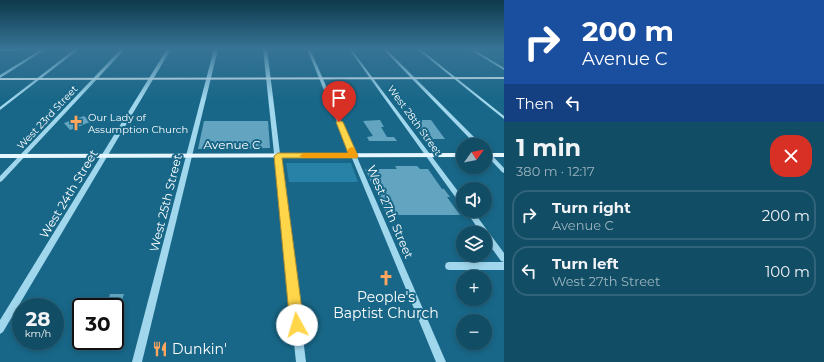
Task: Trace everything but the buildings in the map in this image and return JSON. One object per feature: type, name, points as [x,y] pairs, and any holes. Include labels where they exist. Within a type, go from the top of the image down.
[{"type":"main road","points":[[0,78],[94,80],[504,78]]},
{"type":"main road","points":[[492,154],[504,155]]},
{"type":"main road","name":"Avenue C","points":[[0,156],[456,155]]},
{"type":"street","points":[[0,78],[18,66]]},
{"type":"street","points":[[0,109],[55,66]]},
{"type":"street","name":"West 23rd Street","points":[[0,180],[107,66]]},
{"type":"street","name":"West 24th Street","points":[[0,330],[159,66]]},
{"type":"street","name":"West 25th Street","points":[[137,362],[212,66]]},
{"type":"street","points":[[268,66],[301,362]]},
{"type":"street","name":"West 27th Street","points":[[315,66],[441,362]]},
{"type":"street","name":"West 28th Street","points":[[363,66],[456,193]]},
{"type":"street","points":[[401,66],[472,138]]},
{"type":"street","points":[[439,66],[504,118]]},
{"type":"street","points":[[492,159],[504,170]]},
{"type":"street","points":[[474,218],[504,259]]},
{"type":"street","points":[[449,266],[504,266]]},
{"type":"shaded area","points":[[286,163],[351,163],[358,182],[289,182]]},
{"type":"slow traffic","points":[[304,156],[354,156],[351,150]]},
{"type":"place","name":"Our Lady of Assumption Church","points":[[76,123]]},
{"type":"place","name":"People's Baptist Church","points":[[386,278]]},
{"type":"place","name":"Dunkin'","points":[[160,349]]},
{"type":"route","points":[[297,325],[278,156],[354,156],[339,122]]}]
